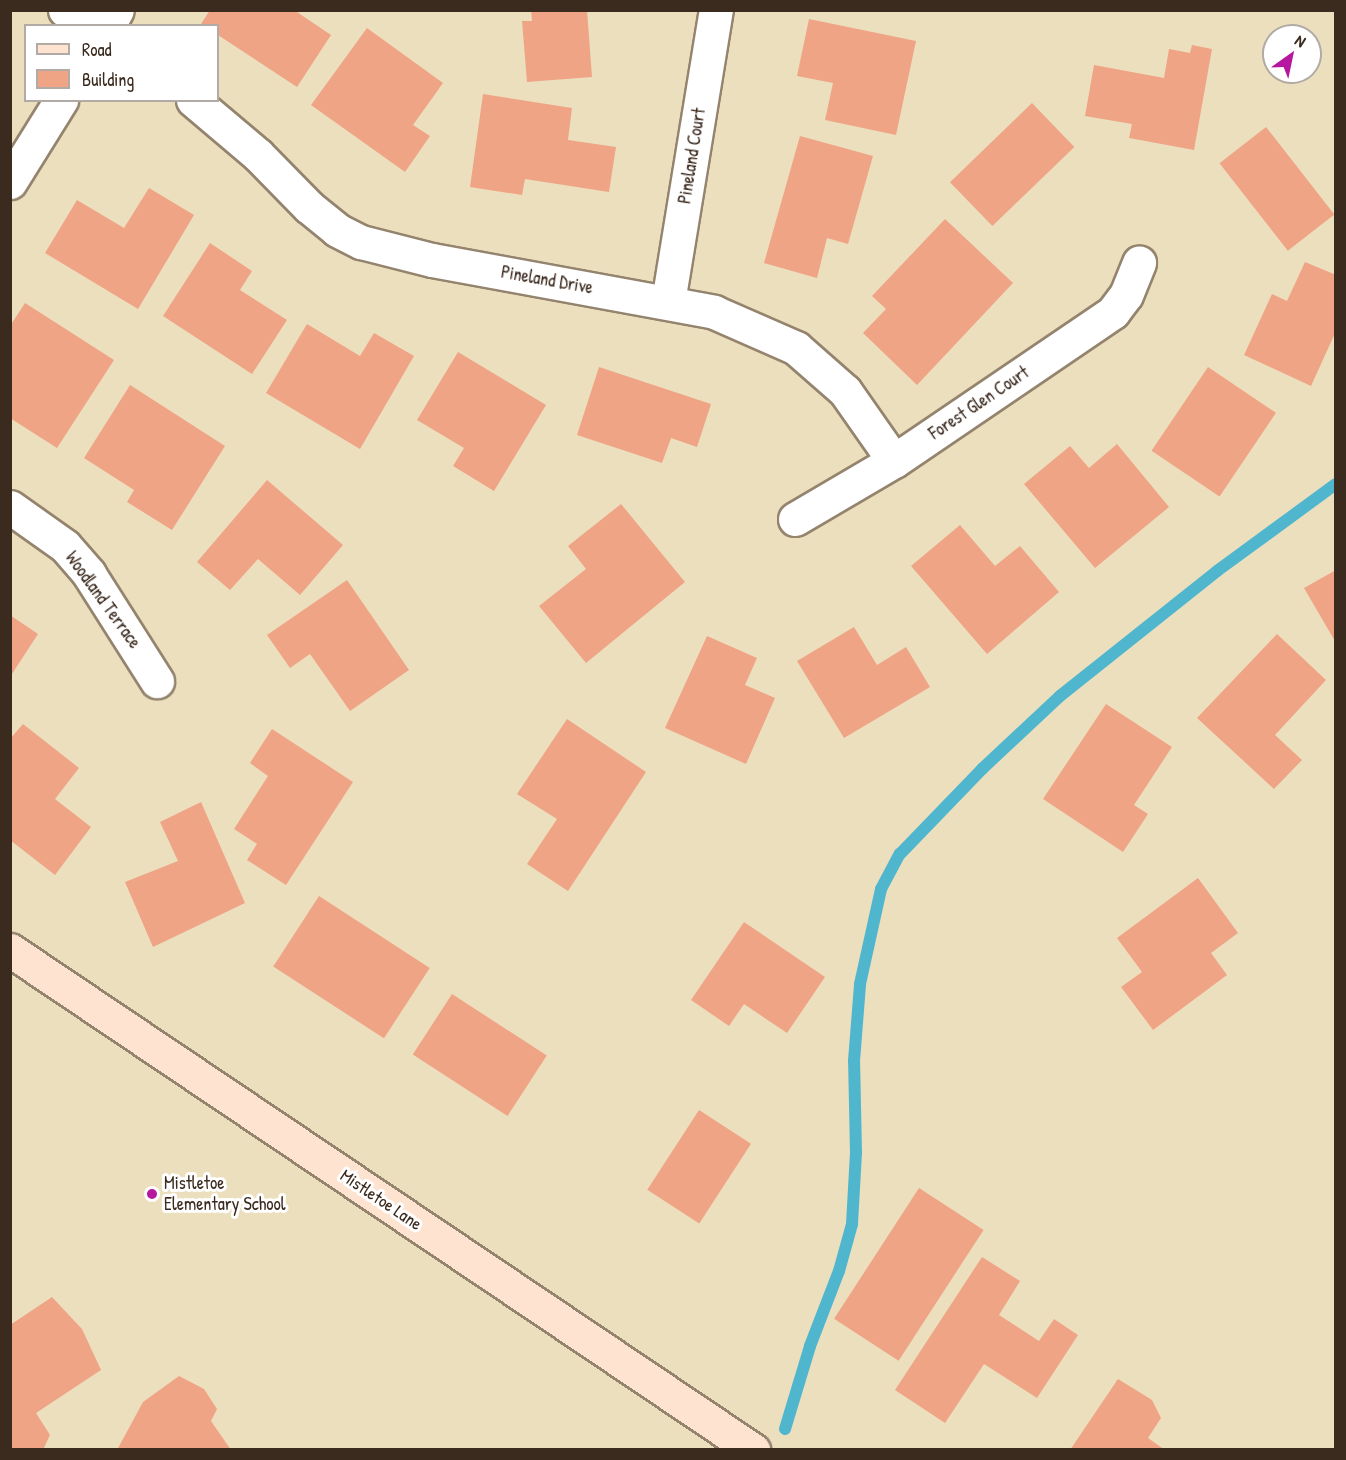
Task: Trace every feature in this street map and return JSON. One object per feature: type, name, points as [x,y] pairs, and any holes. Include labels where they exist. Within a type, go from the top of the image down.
[{"type":"street","points":[[65,10],[86,24]]},
{"type":"street","points":[[109,24],[117,10]]},
{"type":"street","name":"Pineland Court","points":[[668,302],[716,10]]},
{"type":"street","points":[[10,182],[60,102]]},
{"type":"street","name":"Pineland Drive","points":[[195,102],[258,155],[309,207],[337,230],[361,242],[432,260],[714,312],[796,348],[844,391],[894,461]]},
{"type":"street","name":"Forest Glen Court","points":[[795,519],[894,461],[1113,312],[1126,295],[1139,263]]},
{"type":"street","name":"Woodland Terrace","points":[[10,507],[64,546],[89,574],[157,681]]},
{"type":"street","name":"Mistletoe Lane","points":[[10,950],[753,1449]]},
{"type":"building","points":[[210,10],[294,10],[331,35],[297,87],[219,36],[219,24],[201,24]]},
{"type":"building","points":[[531,10],[587,10],[592,77],[527,82],[522,21],[532,21]]},
{"type":"building","points":[[809,19],[916,41],[896,135],[825,120],[833,83],[797,76]]},
{"type":"building","points":[[367,28],[443,83],[413,125],[430,136],[405,172],[311,105]]},
{"type":"building","points":[[1192,45],[1212,49],[1194,150],[1129,138],[1132,124],[1085,116],[1094,65],[1164,78],[1169,49],[1190,53]]},
{"type":"building","points":[[483,94],[572,108],[568,140],[616,147],[609,192],[525,179],[522,195],[470,187]]},
{"type":"building","points":[[1032,103],[1074,147],[992,226],[950,182]]},
{"type":"building","points":[[1266,127],[1334,214],[1288,251],[1220,163]]},
{"type":"building","points":[[800,136],[873,156],[848,244],[827,238],[817,278],[764,263]]},
{"type":"building","points":[[149,188],[194,215],[138,309],[45,253],[77,200],[124,228]]},
{"type":"building","points":[[945,219],[1013,283],[917,385],[863,333],[886,309],[872,296]]},
{"type":"building","points":[[210,243],[252,271],[240,290],[287,320],[252,374],[163,316]]},
{"type":"building","points":[[1305,262],[1336,275],[1336,331],[1311,386],[1244,355],[1272,294],[1287,301]]},
{"type":"building","points":[[25,303],[114,360],[57,448],[10,418],[10,326]]},
{"type":"building","points":[[307,324],[360,356],[374,333],[414,356],[360,449],[266,393]]},
{"type":"building","points":[[458,352],[546,405],[494,491],[453,466],[464,448],[417,420]]},
{"type":"building","points":[[599,367],[711,404],[697,447],[671,438],[662,463],[577,435]]},
{"type":"building","points":[[1208,367],[1276,413],[1220,497],[1152,451]]},
{"type":"building","points":[[130,385],[225,446],[172,530],[127,502],[134,490],[84,458]]},
{"type":"building","points":[[1117,444],[1169,507],[1095,568],[1024,484],[1070,446],[1089,468]]},
{"type":"building","points":[[267,480],[343,545],[300,595],[258,559],[230,590],[197,562]]},
{"type":"building","points":[[621,504],[685,582],[586,663],[539,606],[586,569],[568,546]]},
{"type":"building","points":[[960,525],[995,566],[1020,546],[1059,592],[987,654],[911,566]]},
{"type":"building","points":[[1336,570],[1336,643],[1304,588]]},
{"type":"building","points":[[347,580],[409,670],[350,711],[310,654],[290,668],[267,635]]},
{"type":"building","points":[[10,615],[38,634],[10,677]]},
{"type":"building","points":[[854,627],[877,665],[906,647],[930,687],[844,738],[797,661]]},
{"type":"building","points":[[1277,634],[1326,680],[1275,735],[1302,760],[1274,789],[1197,718]]},
{"type":"building","points":[[707,636],[757,658],[745,685],[775,698],[746,764],[665,728]]},
{"type":"building","points":[[1106,704],[1172,747],[1134,805],[1148,814],[1123,852],[1043,799]]},
{"type":"building","points":[[567,719],[646,772],[568,891],[527,864],[557,819],[517,794]]},
{"type":"building","points":[[23,724],[79,768],[55,799],[91,827],[55,875],[10,840],[10,739]]},
{"type":"building","points":[[272,729],[353,782],[286,885],[247,860],[257,844],[234,829],[268,776],[250,763]]},
{"type":"building","points":[[201,802],[245,903],[153,947],[125,882],[178,861],[160,822]]},
{"type":"building","points":[[1198,878],[1238,933],[1211,953],[1227,975],[1153,1030],[1121,987],[1142,972],[1117,938]]},
{"type":"building","points":[[319,896],[430,968],[384,1038],[273,966]]},
{"type":"building","points":[[744,922],[825,977],[787,1033],[744,1004],[729,1026],[691,1000]]},
{"type":"building","points":[[452,994],[547,1056],[508,1116],[413,1054]]},
{"type":"building","points":[[699,1110],[751,1144],[699,1223],[647,1190]]},
{"type":"building","points":[[919,1188],[984,1230],[899,1361],[834,1319]]},
{"type":"building","points":[[982,1257],[1020,1281],[999,1315],[1039,1341],[1054,1319],[1078,1335],[1037,1398],[984,1364],[945,1423],[895,1390]]},
{"type":"building","points":[[52,1297],[82,1329],[101,1370],[36,1413],[50,1435],[43,1450],[10,1450],[10,1325]]},
{"type":"building","points":[[179,1376],[204,1389],[217,1409],[211,1421],[231,1450],[117,1450],[143,1402]]},
{"type":"building","points":[[1118,1379],[1152,1400],[1161,1418],[1148,1438],[1165,1450],[1070,1450]]},
{"type":"waterway","points":[[785,1429],[810,1346],[839,1271],[852,1224],[856,1153],[854,1061],[860,984],[881,889],[900,854],[982,769],[1060,696],[1217,571],[1336,484]]},
{"type":"place","name":"Mistletoe Elementary School","points":[[152,1194]]}]
